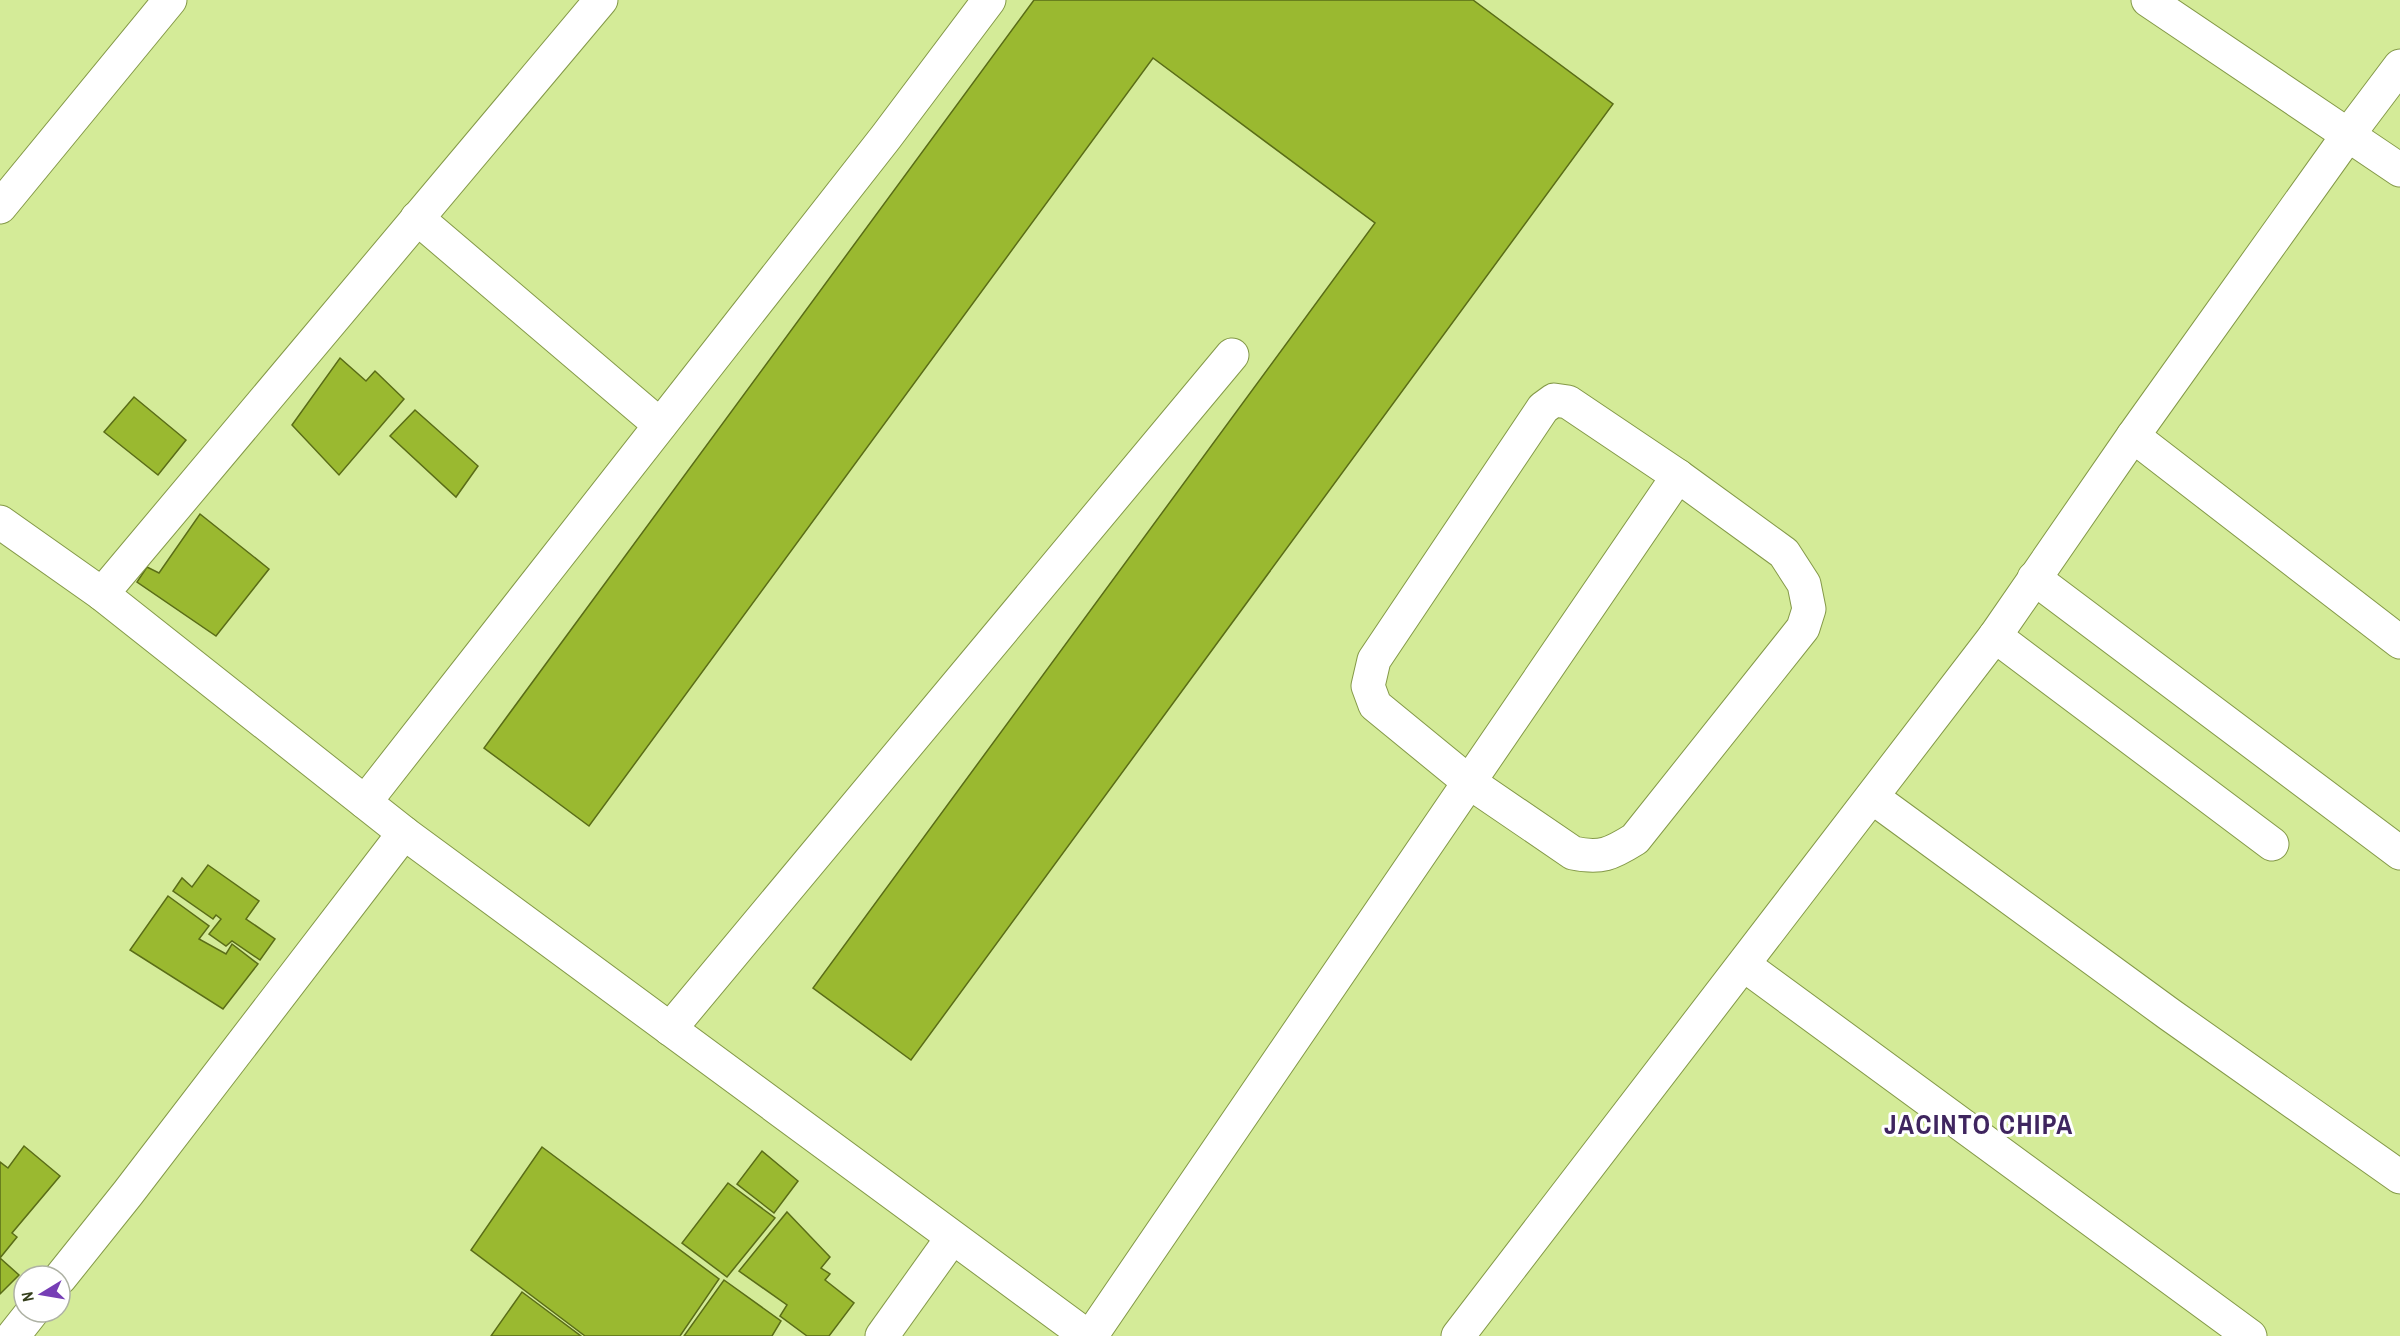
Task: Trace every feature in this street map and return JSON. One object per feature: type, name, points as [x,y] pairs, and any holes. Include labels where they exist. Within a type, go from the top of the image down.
[{"type":"street","points":[[0,207],[170,0]]},
{"type":"street","points":[[102,594],[601,0]]},
{"type":"street","points":[[365,802],[886,136],[988,0]]},
{"type":"street","points":[[2148,0],[2400,170]]},
{"type":"street","points":[[1458,1336],[1995,636],[2133,436],[2400,66]]},
{"type":"street","points":[[417,218],[660,425]]},
{"type":"street","points":[[670,1029],[1232,355]]},
{"type":"street","points":[[1554,400],[1569,402],[1678,476],[1784,553],[1803,584],[1809,609],[1803,628],[1635,839],[1613,853],[1592,857],[1573,853],[1469,782],[1375,705],[1368,686],[1374,660],[1543,408],[1554,400]]},
{"type":"street","points":[[2133,436],[2400,642]]},
{"type":"street","points":[[0,522],[102,594],[404,832],[952,1238],[1089,1336],[1678,476]]},
{"type":"street","points":[[2034,578],[2400,853]]},
{"type":"street","points":[[1995,636],[2272,844]]},
{"type":"street","points":[[1872,797],[2169,1014],[2400,1177]]},
{"type":"street","points":[[71,1264],[404,832]]},
{"type":"street","points":[[1744,965],[2250,1336]]},
{"type":"street","points":[[882,1336],[952,1238]]},
{"type":"street","points":[[13,1336],[22,1324]]},
{"type":"building","points":[[1034,0],[1473,0],[1613,104],[911,1060],[813,988],[1375,223],[1153,58],[589,826],[484,748]]},
{"type":"building","points":[[340,358],[366,381],[375,371],[404,399],[339,475],[292,425]]},
{"type":"building","points":[[134,397],[186,440],[158,475],[104,432]]},
{"type":"building","points":[[415,410],[478,466],[456,497],[390,436]]},
{"type":"building","points":[[200,514],[269,569],[216,636],[137,582],[147,567],[159,573]]},
{"type":"building","points":[[208,865],[259,901],[246,919],[275,939],[260,960],[232,941],[226,946],[209,934],[221,919],[216,915],[213,919],[173,891],[182,878],[192,887]]},
{"type":"building","points":[[168,896],[209,926],[199,939],[226,954],[232,944],[258,964],[223,1009],[130,950]]},
{"type":"building","points":[[24,1146],[60,1176],[12,1233],[17,1237],[0,1258],[0,1162],[8,1168]]},
{"type":"building","points":[[542,1147],[719,1279],[680,1336],[585,1336],[471,1250]]},
{"type":"building","points":[[762,1151],[798,1181],[774,1213],[737,1184]]},
{"type":"building","points":[[728,1183],[775,1218],[727,1277],[682,1243]]},
{"type":"building","points":[[787,1212],[830,1257],[821,1268],[830,1274],[825,1280],[854,1303],[829,1336],[807,1336],[780,1316],[787,1305],[739,1271]]},
{"type":"building","points":[[0,1258],[12,1269],[12,1282],[0,1294]]},
{"type":"building","points":[[724,1280],[781,1321],[772,1336],[684,1336]]},
{"type":"building","points":[[522,1292],[581,1336],[491,1336]]},
{"type":"district","name":"JACINTO CHIPA","points":[[1979,1124]]}]
